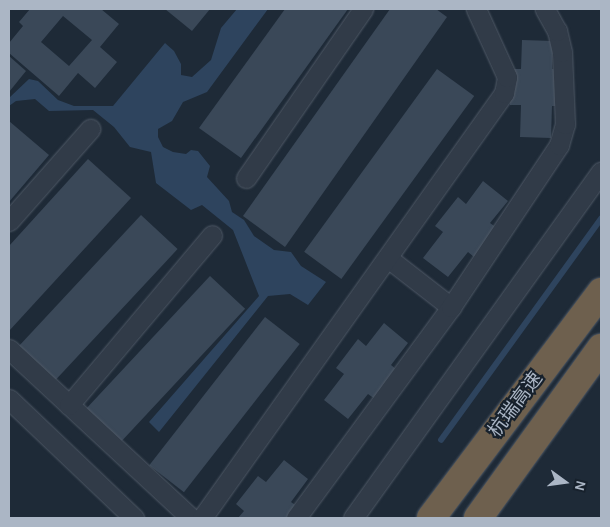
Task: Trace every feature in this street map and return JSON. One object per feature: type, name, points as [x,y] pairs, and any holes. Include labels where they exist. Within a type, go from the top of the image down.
[{"type":"highway","name":"杭瑞高速","points":[[431,518],[601,292]]},
{"type":"highway","name":"杭瑞高速","points":[[478,518],[601,348]]},
{"type":"street","points":[[246,178],[363,9]]},
{"type":"street","points":[[202,518],[504,93],[507,77],[476,9]]},
{"type":"street","points":[[296,518],[451,307],[559,145],[564,133],[565,98],[562,52],[557,31],[545,9]]},
{"type":"street","points":[[9,221],[90,129]]},
{"type":"street","points":[[353,518],[601,172]]},
{"type":"street","points":[[69,405],[212,235]]},
{"type":"street","points":[[388,258],[451,307]]},
{"type":"street","points":[[9,349],[191,518]]},
{"type":"street","points":[[9,399],[134,518]]},
{"type":"water","points":[[237,9],[268,9],[207,92],[183,102],[172,121],[158,129],[158,137],[163,147],[173,152],[186,154],[191,150],[198,151],[210,166],[207,177],[229,201],[232,212],[244,220],[254,236],[274,250],[291,252],[301,266],[326,282],[308,305],[290,294],[268,296],[159,432],[149,422],[259,296],[233,230],[202,205],[191,210],[156,183],[151,152],[130,147],[114,127],[93,110],[49,111],[35,99],[16,101],[9,106],[9,98],[29,79],[38,81],[58,100],[74,106],[113,106],[165,43],[174,51],[181,64],[181,75],[192,77],[211,60],[221,28]]},
{"type":"building","points":[[30,9],[101,9],[119,24],[100,47],[117,62],[95,88],[78,73],[59,96],[9,53],[9,43],[23,26],[19,22]],"holes":[[[63,16],[92,40],[69,66],[41,42]]]},
{"type":"building","points":[[165,9],[210,9],[192,31]]},
{"type":"building","points":[[285,9],[348,9],[241,158],[199,128]]},
{"type":"building","points":[[390,9],[436,9],[447,17],[285,247],[243,216]]},
{"type":"building","points":[[522,40],[553,41],[552,69],[561,69],[560,106],[552,106],[551,138],[520,137],[521,105],[510,105],[511,69],[521,69]]},
{"type":"building","points":[[9,56],[26,71],[9,92]]},
{"type":"building","points":[[437,69],[474,96],[341,279],[304,252]]},
{"type":"building","points":[[9,121],[49,155],[9,202]]},
{"type":"building","points":[[88,159],[131,198],[9,331],[9,246]]},
{"type":"building","points":[[483,181],[508,201],[490,223],[497,228],[474,257],[468,252],[448,277],[423,258],[443,232],[435,226],[458,197],[466,204]]},
{"type":"building","points":[[141,215],[178,249],[54,381],[18,347]]},
{"type":"building","points":[[210,276],[245,309],[120,443],[85,411]]},
{"type":"building","points":[[265,317],[300,344],[184,492],[149,465]]},
{"type":"building","points":[[384,323],[408,343],[391,365],[397,370],[375,399],[368,394],[348,419],[324,400],[344,374],[336,368],[358,339],[366,346]]},
{"type":"building","points":[[284,460],[308,479],[291,502],[298,507],[288,518],[238,518],[244,511],[236,504],[258,476],[266,482]]},
{"type":"waterway","points":[[441,440],[601,219]]}]
